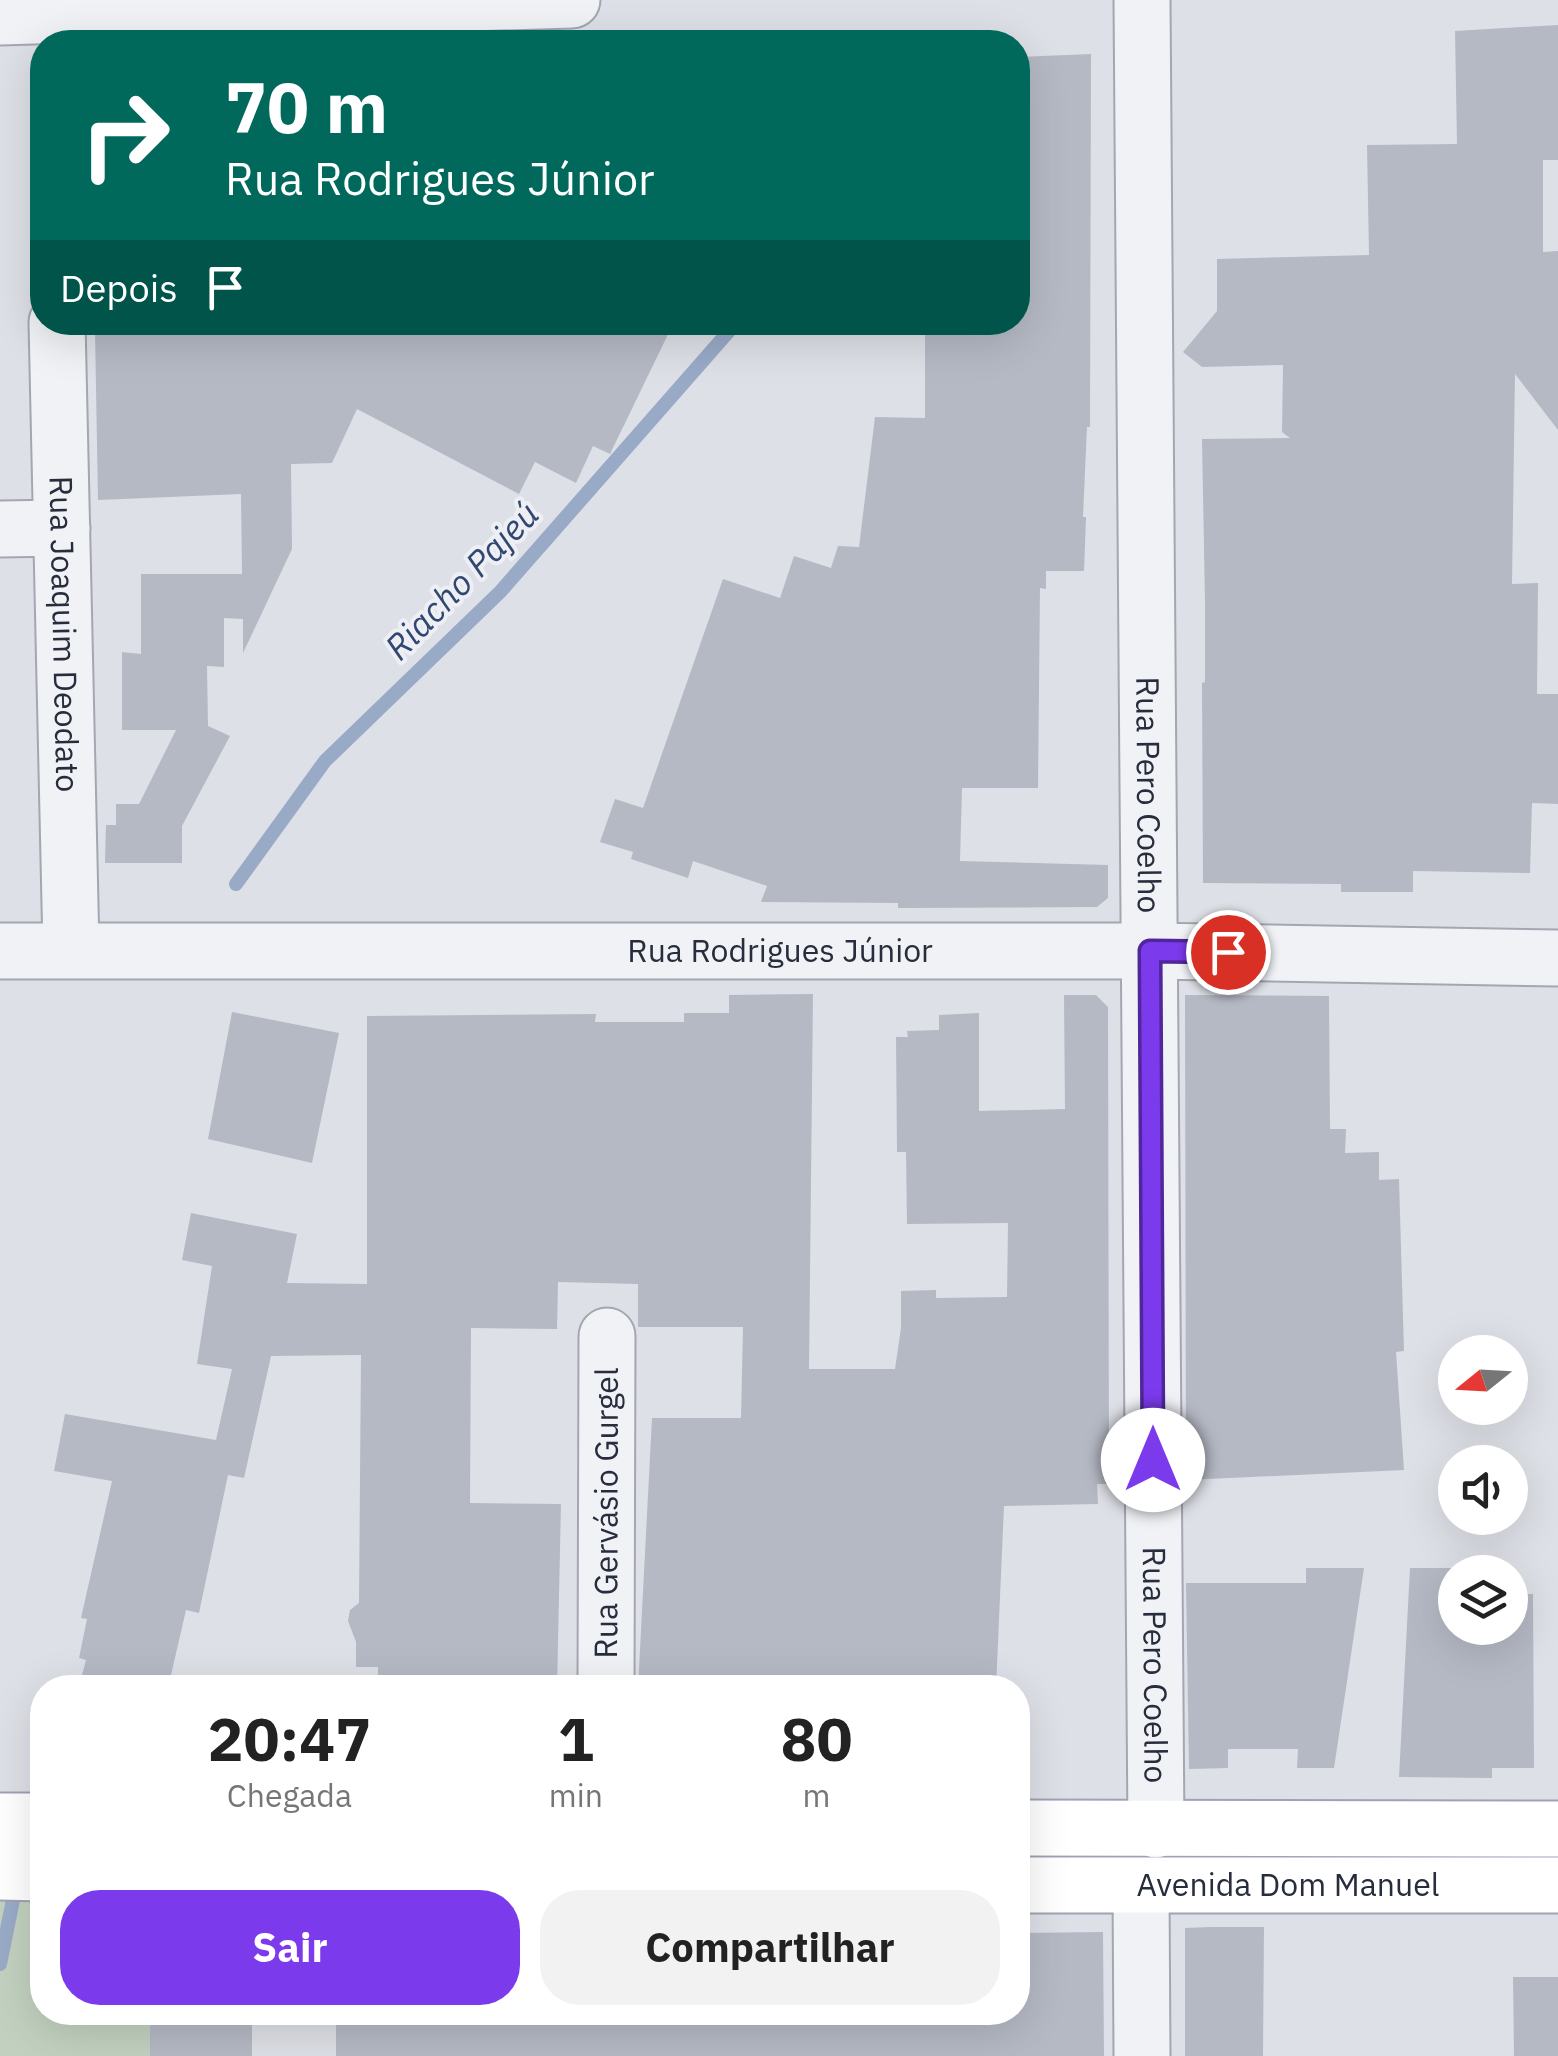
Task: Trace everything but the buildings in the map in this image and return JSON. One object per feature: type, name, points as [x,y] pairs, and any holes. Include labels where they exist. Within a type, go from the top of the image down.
[{"type":"main road","points":[[0,1821],[30,1821]]},
{"type":"main road","name":"Avenida Dom Manuel","points":[[1030,1828],[1558,1828]]},
{"type":"main road","points":[[0,1872],[30,1873]]},
{"type":"main road","name":"Avenida Dom Manuel","points":[[1030,1885],[1558,1885]]},
{"type":"street","points":[[37,19],[572,0]]},
{"type":"street","name":"Rua Pero Coelho","points":[[1142,0],[1156,1830]]},
{"type":"street","name":"Rua Joaquim Deodato","points":[[57,335],[72,949]]},
{"type":"street","points":[[0,529],[62,528]]},
{"type":"street","name":"Rua Rodrigues Júnior","points":[[0,951],[1150,951],[1558,958]]},
{"type":"street","name":"Rua Gervásio Gurgel","points":[[606,1675],[607,1336]]},
{"type":"street","points":[[1141,1886],[1142,2056]]},
{"type":"green space","points":[[0,1898],[30,1898],[30,2025],[170,2025],[171,2056],[0,2056]]},
{"type":"waterway","name":"Riacho Pajeú","points":[[236,884],[325,761],[500,592],[726,335]]},
{"type":"waterway","name":"Riacho Pajeú","points":[[0,1964],[13,1900]]},
{"type":"route","points":[[1153,1460],[1150,951],[1228,952]]}]
